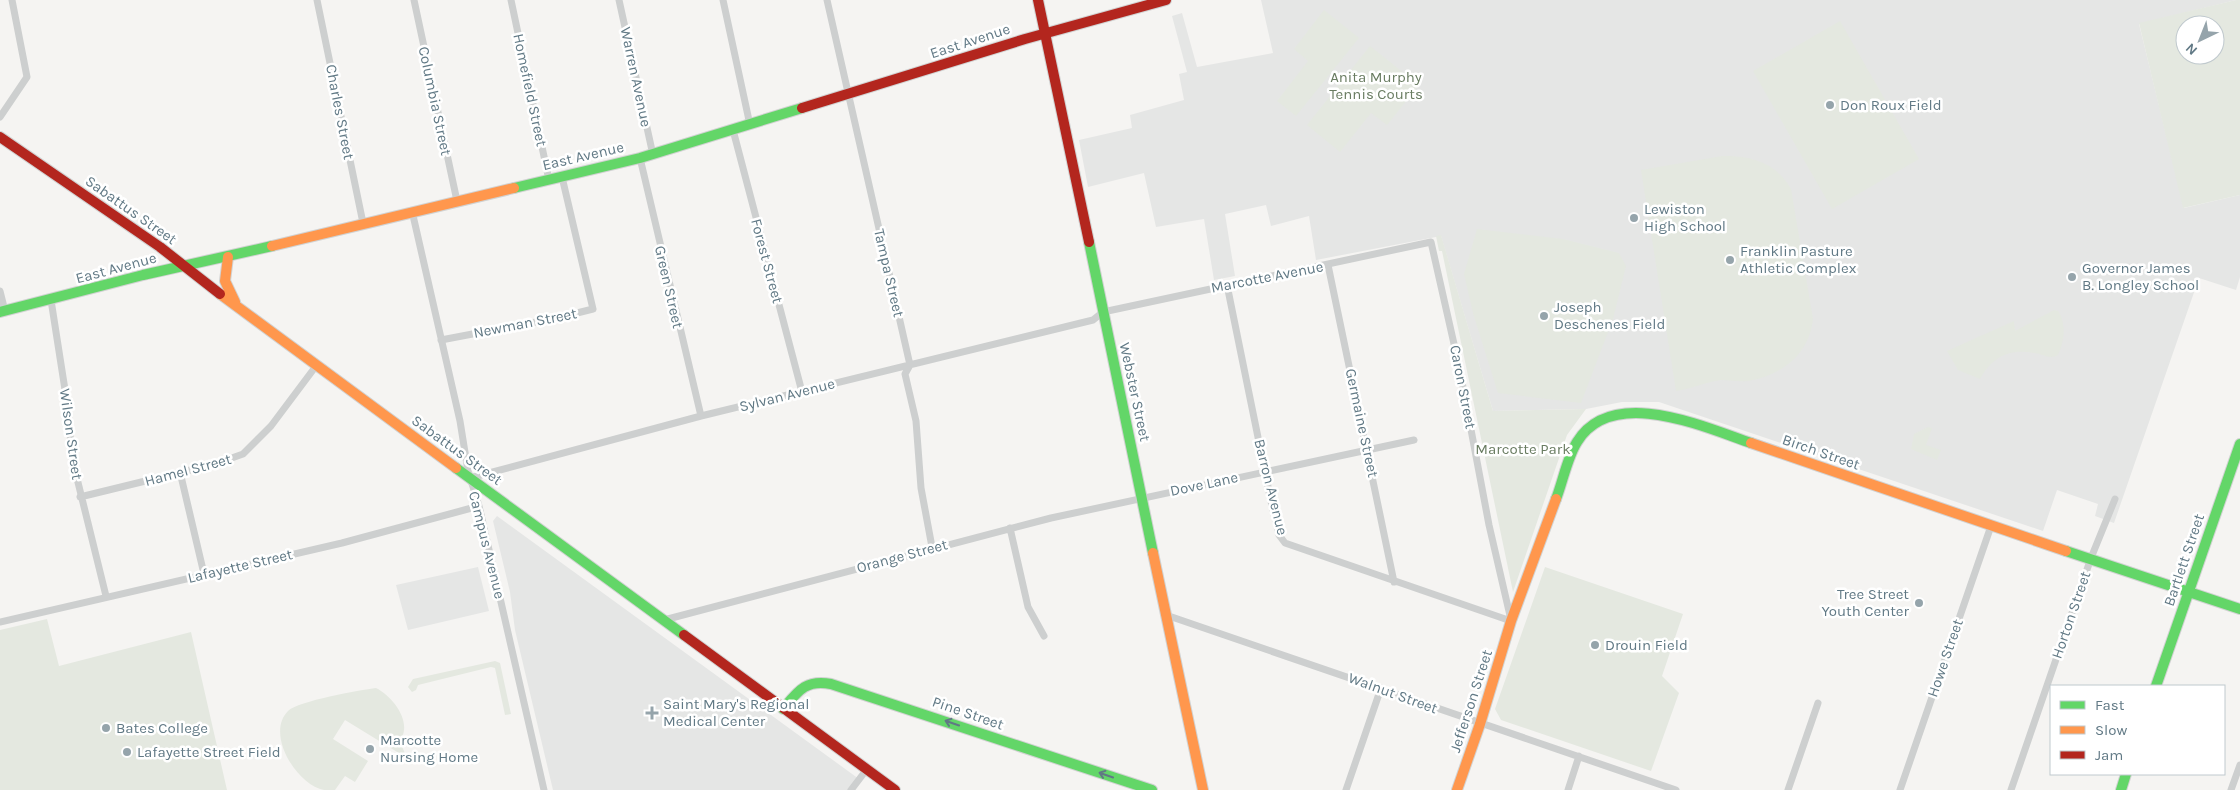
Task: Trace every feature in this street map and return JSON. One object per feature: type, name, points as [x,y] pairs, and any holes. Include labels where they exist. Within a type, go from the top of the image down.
[{"type":"main road","name":"Webster Street","points":[[1038,0],[1203,790]]},
{"type":"main road","name":"East Avenue","points":[[3,311],[182,266],[228,257],[362,223],[640,158],[1045,33],[1166,0]]},
{"type":"main road","name":"Sabattus Street","points":[[0,136],[160,247],[240,310],[895,790]]},
{"type":"main road","points":[[228,257],[224,277],[225,287],[240,310]]},
{"type":"main road","name":"Birch Street","points":[[1512,621],[1577,442],[1592,426],[1627,414],[1647,412],[1677,418],[1991,526],[2240,608]]},
{"type":"main road","name":"Bartlett Street","points":[[2156,685],[2240,444]]},
{"type":"main road","name":"Jefferson Street","points":[[1457,790],[1512,621]]},
{"type":"main road","name":"Pine Street","points":[[783,709],[802,686],[810,683],[824,683],[857,691],[1152,790]]},
{"type":"main road","points":[[2121,790],[2126,775]]},
{"type":"street","points":[[0,117],[27,77],[12,0]]},
{"type":"street","name":"Charles Street","points":[[318,0],[362,223]]},
{"type":"street","name":"Columbia Street","points":[[414,0],[457,201]]},
{"type":"street","name":"Homefield Street","points":[[511,0],[550,180]]},
{"type":"street","name":"Warren Avenue","points":[[619,0],[653,154]]},
{"type":"street","points":[[723,0],[750,125]]},
{"type":"street","name":"Tampa Street","points":[[827,0],[910,365],[905,374],[916,421],[921,488],[932,547]]},
{"type":"street","name":"Forest Street","points":[[733,130],[802,392]]},
{"type":"street","name":"Green Street","points":[[640,158],[701,416]]},
{"type":"street","name":"Newman Street","points":[[440,340],[557,318],[593,309],[562,177]]},
{"type":"street","name":"Campus Avenue","points":[[412,211],[460,421],[470,478],[479,506],[544,790]]},
{"type":"street","name":"Marcotte Avenue","points":[[1103,312],[1431,242]]},
{"type":"street","name":"Caron Street","points":[[1431,242],[1459,366],[1501,581],[1512,621]]},
{"type":"street","name":"Germaine Street","points":[[1328,265],[1368,449],[1394,582]]},
{"type":"street","name":"Barron Avenue","points":[[1226,285],[1279,535],[1285,544],[1512,621]]},
{"type":"street","points":[[0,291],[3,311]]},
{"type":"street","name":"Wilson Street","points":[[51,300],[68,409],[72,458],[80,497],[106,596]]},
{"type":"street","name":"Sylvan Avenue","points":[[470,478],[701,416],[1094,320],[1103,312]]},
{"type":"street","name":"Hamel Street","points":[[80,497],[214,464],[243,454],[271,426],[316,366]]},
{"type":"street","name":"Dove Lane","points":[[1141,498],[1414,440]]},
{"type":"street","points":[[180,472],[204,574]]},
{"type":"street","name":"Orange Street","points":[[664,620],[932,547],[1141,498]]},
{"type":"street","name":"Horton Street","points":[[2010,790],[2091,558],[2116,499]]},
{"type":"street","name":"Lafayette Street","points":[[0,622],[342,543],[479,506]]},
{"type":"street","name":"Howe Street","points":[[1900,790],[1991,526]]},
{"type":"street","points":[[1010,528],[1028,608],[1044,636]]},
{"type":"street","name":"Walnut Street","points":[[1166,615],[1676,790]]},
{"type":"street","points":[[1346,790],[1381,688]]},
{"type":"street","points":[[1788,790],[1818,703]]},
{"type":"street","points":[[1568,790],[1579,756]]},
{"type":"street","points":[[2231,790],[2240,765]]},
{"type":"street","points":[[851,790],[867,769]]},
{"type":"shaded area","name":"Lewiston High School","points":[[1261,0],[2236,0],[2139,24],[2184,208],[2240,195],[2240,277],[2236,290],[2199,278],[2114,523],[2095,516],[2098,504],[2057,490],[2043,531],[1659,402],[1622,402],[1586,409],[1493,411],[1441,236],[1316,260],[1309,216],[1271,226],[1266,205],[1225,214],[1235,276],[1214,280],[1204,219],[1156,227],[1144,173],[1088,187],[1079,140],[1132,128],[1130,115],[1184,100],[1179,74],[1187,72],[1172,16],[1182,13],[1197,67],[1273,53]]},
{"type":"shaded area","name":"Saint Mary's Regional Medical Center","points":[[497,516],[859,779],[851,790],[553,790],[515,630],[510,592],[493,521]]},
{"type":"shaded area","points":[[478,567],[489,611],[408,630],[396,585]]},
{"type":"green space","points":[[2240,0],[2240,195],[2183,208],[2139,23]]},
{"type":"green space","name":"Anita Murphy Tennis Courts","points":[[1324,10],[1359,38],[1296,116],[1277,101],[1308,61],[1294,49]]},
{"type":"green space","name":"Don Roux Field","points":[[1840,21],[1919,159],[1832,209],[1753,71]]},
{"type":"green space","name":"Anita Murphy Tennis Courts","points":[[1370,46],[1419,85],[1387,125],[1371,113],[1340,152],[1307,125]]},
{"type":"green space","name":"Franklin Pasture Athletic Complex","points":[[1722,156],[1743,157],[1762,162],[1778,173],[1791,189],[1813,319],[1806,343],[1800,352],[1792,361],[1772,374],[1748,381],[1715,381],[1676,391],[1641,170]]},
{"type":"green space","name":"Joseph Deschenes Field","points":[[1477,229],[1563,239],[1619,253],[1626,266],[1613,319],[1581,403],[1498,393],[1473,313],[1464,274]]},
{"type":"green space","name":"Marcotte Park","points":[[1441,235],[1493,411],[1586,409],[1567,435],[1513,592],[1442,251],[1439,251],[1436,236]]},
{"type":"green space","points":[[2054,310],[2058,311],[2061,316],[2064,327],[2062,344],[2056,356],[2049,357],[2030,352],[2005,355],[1991,364],[1980,379],[1958,370],[1947,351],[2014,321],[2015,331]]},
{"type":"green space","points":[[1928,427],[1932,428],[1926,445],[1941,450],[1937,460],[1911,449],[1914,434]]},
{"type":"green space","name":"Drouin Field","points":[[1545,567],[1683,614],[1662,676],[1679,693],[1651,771],[1501,720],[1495,709]]},
{"type":"green space","name":"Bates College","points":[[47,619],[59,666],[191,632],[227,790],[0,790],[0,630]]},
{"type":"green space","points":[[495,661],[500,663],[511,714],[505,715],[495,668],[491,667],[418,685],[416,690],[412,692],[408,687],[413,679]]},
{"type":"green space","points":[[376,688],[392,700],[400,712],[404,724],[404,732],[400,742],[407,758],[345,720],[333,739],[368,761],[355,782],[345,776],[335,790],[324,790],[304,779],[287,757],[282,745],[280,732],[282,721],[288,711],[304,703]]},
{"type":"traffic: fast","points":[[514,188],[640,158],[802,108]]},
{"type":"traffic: fast","points":[[1089,242],[1153,553]]},
{"type":"traffic: fast","points":[[0,312],[143,275],[272,246]]},
{"type":"traffic: fast","points":[[1556,499],[1568,462],[1577,442],[1593,425],[1612,416],[1635,413],[1660,415],[1709,428],[1751,443]]},
{"type":"traffic: fast","points":[[2156,685],[2240,444]]},
{"type":"traffic: fast","points":[[456,468],[684,635]]},
{"type":"traffic: fast","points":[[2066,551],[2240,609]]},
{"type":"traffic: fast","points":[[783,709],[803,688],[815,683],[831,684],[1152,790]]},
{"type":"traffic: fast","points":[[2121,790],[2126,775]]},
{"type":"traffic: slow","points":[[272,246],[514,188]]},
{"type":"traffic: slow","points":[[228,257],[225,281],[235,302]]},
{"type":"traffic: slow","points":[[220,294],[456,468]]},
{"type":"traffic: slow","points":[[1751,443],[2066,551]]},
{"type":"traffic: slow","points":[[1457,790],[1480,724],[1511,621],[1556,499]]},
{"type":"traffic: slow","points":[[1153,553],[1203,790]]},
{"type":"traffic: jam","points":[[1038,0],[1089,242]]},
{"type":"traffic: jam","points":[[802,108],[1025,39],[1166,0]]},
{"type":"traffic: jam","points":[[0,137],[160,247],[220,294]]},
{"type":"traffic: jam","points":[[684,635],[895,790]]},
{"type":"place","name":"Don Roux Field","points":[[1830,105]]},
{"type":"place","name":"Lewiston High School","points":[[1634,218]]},
{"type":"place","name":"Franklin Pasture Athletic Complex","points":[[1730,260]]},
{"type":"place","name":"Governor James B. Longley School","points":[[2072,277]]},
{"type":"place","name":"Joseph Deschenes Field","points":[[1544,316]]},
{"type":"place","name":"Tree Street Youth Center","points":[[1919,603]]},
{"type":"place","name":"Drouin Field","points":[[1595,645]]},
{"type":"place","name":"Saint Mary's Regional Medical Center","points":[[652,713]]},
{"type":"place","name":"Bates College","points":[[106,728]]},
{"type":"place","name":"Marcotte Nursing Home","points":[[370,749]]},
{"type":"place","name":"Lafayette Street Field","points":[[127,752]]}]
